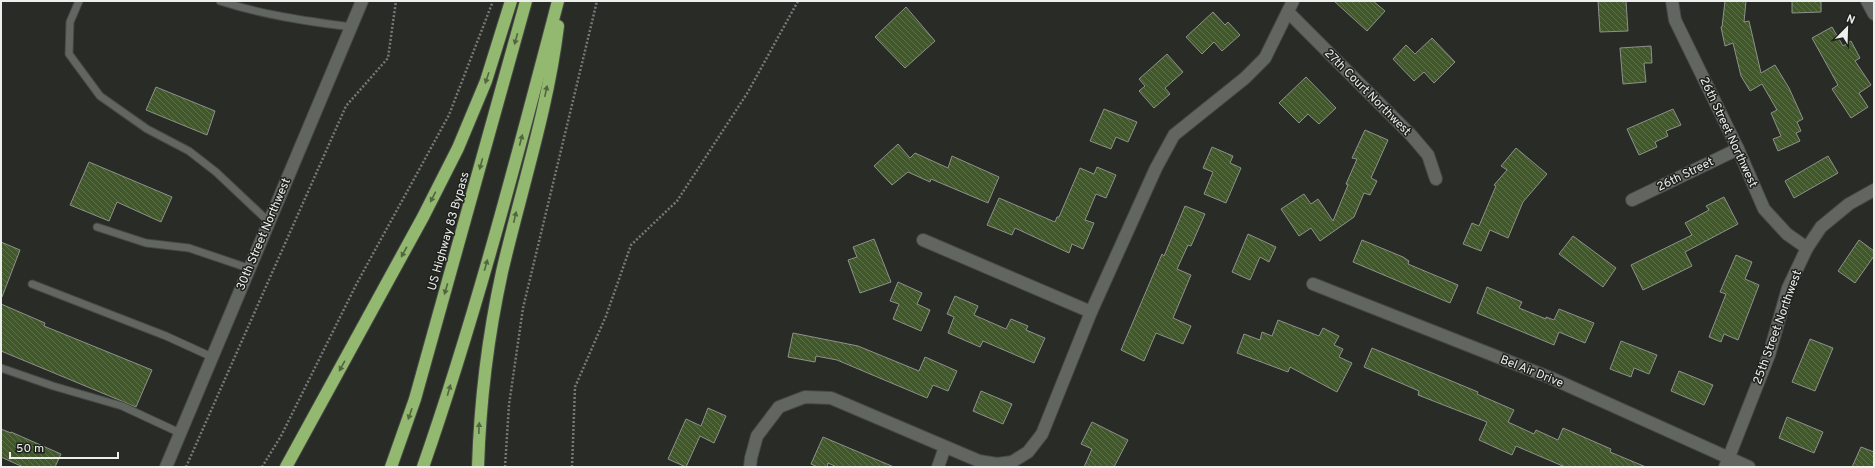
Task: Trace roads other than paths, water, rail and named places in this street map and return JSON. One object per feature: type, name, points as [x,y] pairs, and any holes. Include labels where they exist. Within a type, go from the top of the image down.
[{"type":"highway","points":[[286,467],[423,217],[458,148],[486,81],[511,1]]},
{"type":"highway","name":"US Highway 83 Bypass","points":[[391,467],[417,391],[526,1]]},
{"type":"highway","points":[[423,467],[446,402],[559,1]]},
{"type":"highway","points":[[478,467],[482,388],[501,281],[555,52],[559,1]]},
{"type":"street","name":"30th Street Northwest","points":[[166,467],[248,268],[362,1]]},
{"type":"street","name":"26th Street Northwest","points":[[1672,1],[1675,20],[1738,149],[1764,209],[1787,234],[1807,248]]},
{"type":"street","points":[[1867,1],[1874,14]]},
{"type":"street","points":[[751,462],[757,436],[779,407],[805,397],[831,398],[980,461],[997,464],[1012,462],[1028,452],[1042,434],[1091,312],[1156,168],[1174,135],[1245,78],[1265,58],[1291,6]]},
{"type":"street","name":"27th Court Northwest","points":[[1291,6],[1428,155],[1436,180]]},
{"type":"street","name":"26th Street","points":[[1632,200],[1738,149]]},
{"type":"street","name":"25th Street Northwest","points":[[1726,462],[1769,355],[1788,288],[1807,248],[1821,227],[1849,204],[1874,190]]},
{"type":"street","points":[[923,240],[1091,312]]},
{"type":"street","name":"Bel Air Drive","points":[[1313,284],[1551,378],[1726,462],[1749,467]]},
{"type":"street","points":[[938,467],[945,447]]},
{"type":"lane","points":[[79,1],[70,22],[69,54],[100,96],[147,129],[189,151],[216,172],[268,221]]},
{"type":"lane","points":[[220,1],[246,9],[294,20],[351,27]]},
{"type":"lane","points":[[97,227],[146,243],[189,248],[248,268]]},
{"type":"lane","points":[[32,284],[166,336],[212,357]]},
{"type":"lane","points":[[1,368],[53,386],[122,406],[180,433]]}]
